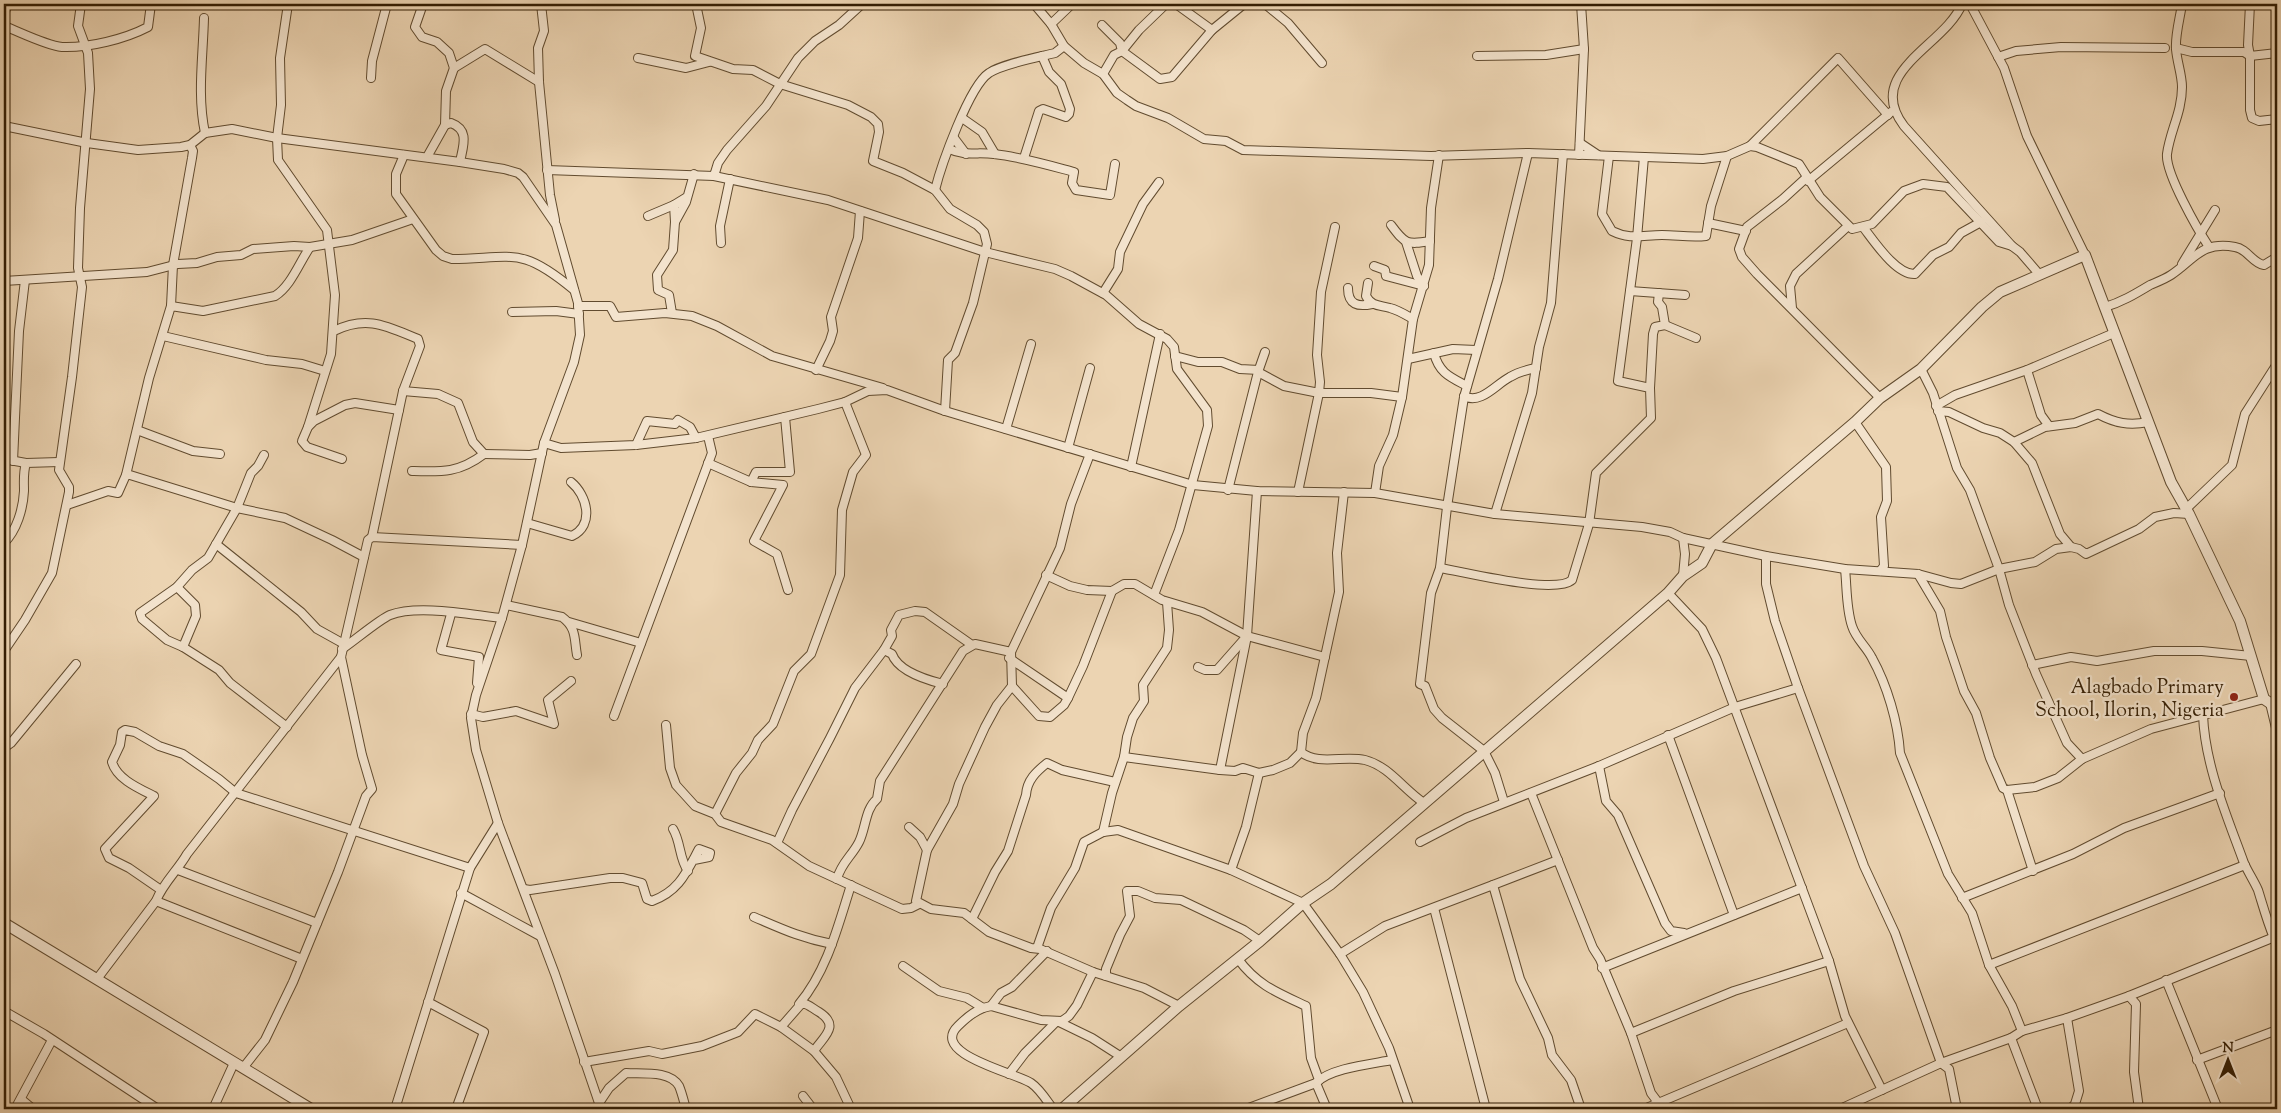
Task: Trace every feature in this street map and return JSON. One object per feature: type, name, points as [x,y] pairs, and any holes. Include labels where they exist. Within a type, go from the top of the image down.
[{"type":"street","points":[[4,16],[7,4]]},
{"type":"street","points":[[4,651],[25,620],[52,573],[69,492],[69,487],[59,470],[59,462],[81,300],[82,287],[79,276],[80,208],[87,143],[90,89],[89,63],[78,26],[81,4]]},
{"type":"street","points":[[4,26],[61,47],[85,46],[121,37],[148,27],[151,4]]},
{"type":"street","points":[[288,4],[280,58],[281,105],[277,138],[278,160],[323,221],[327,230],[335,295],[331,354],[302,441],[307,447],[342,459]]},
{"type":"street","points":[[371,78],[372,61],[387,4]]},
{"type":"street","points":[[423,4],[416,27],[422,37],[437,42],[449,53],[454,68],[446,91],[445,125],[427,157]]},
{"type":"street","points":[[476,695],[506,605],[522,545],[544,443],[575,357],[580,335],[579,310],[556,225],[548,170],[539,82],[538,48],[544,31],[541,4]]},
{"type":"street","points":[[696,4],[701,28],[695,56],[734,69],[753,70],[780,84],[848,105],[871,117],[878,124],[879,132],[872,161],[904,173],[935,190],[950,209],[977,225],[984,232],[987,244],[967,323],[955,352],[948,360],[945,411]]},
{"type":"street","points":[[1034,4],[1051,24],[1064,46],[1084,63],[1103,74],[1118,93],[1136,106],[1168,118],[1204,139],[1226,142],[1243,150],[1439,155],[1528,153],[1703,159],[1727,156],[1750,146],[1838,58],[1891,112],[2039,274]]},
{"type":"street","points":[[1051,24],[1072,4]]},
{"type":"street","points":[[1103,74],[1114,55],[1122,51],[1139,30],[1166,4]]},
{"type":"street","points":[[1176,4],[1212,30]]},
{"type":"street","points":[[1102,24],[1120,43],[1122,51],[1160,79],[1172,77],[1212,30],[1244,4]]},
{"type":"street","points":[[1265,4],[1288,23],[1322,64]]},
{"type":"street","points":[[1579,155],[1584,49],[1581,4]]},
{"type":"street","points":[[1891,112],[1890,96],[1895,83],[1915,55],[1955,20],[1962,4]]},
{"type":"street","points":[[1970,4],[2004,68],[2027,136],[2085,255],[2171,482],[2240,621],[2250,656],[2270,702],[2277,732]]},
{"type":"street","points":[[2182,4],[2176,48],[2182,86],[2178,118],[2171,134],[2166,163],[2209,247]]},
{"type":"street","points":[[2250,4],[2248,45],[2250,56],[2250,110],[2252,118],[2258,121],[2277,119]]},
{"type":"street","points":[[714,176],[718,164],[727,150],[754,121],[802,53],[858,5]]},
{"type":"street","points":[[204,18],[200,92],[201,114],[205,133]]},
{"type":"street","points":[[935,190],[942,164],[976,86],[988,73],[1055,53],[1064,46]]},
{"type":"street","points":[[1998,57],[2016,51],[2061,47],[2165,48]]},
{"type":"street","points":[[2176,48],[2192,52],[2244,52],[2250,56]]},
{"type":"street","points":[[1477,56],[1546,55],[1584,49]]},
{"type":"street","points":[[454,68],[464,64],[485,50],[539,82]]},
{"type":"street","points":[[2250,56],[2254,54],[2277,53]]},
{"type":"street","points":[[1024,158],[1039,111],[1043,109],[1066,117],[1070,109],[1061,84],[1049,72],[1042,56]]},
{"type":"street","points":[[638,58],[686,68],[709,62]]},
{"type":"street","points":[[1880,398],[1742,257],[1739,249],[1747,227],[1891,112]]},
{"type":"street","points":[[962,118],[982,132],[996,154]]},
{"type":"street","points":[[445,125],[455,124],[462,130],[465,137],[460,162]]},
{"type":"street","points":[[4,126],[87,143],[138,150],[190,145],[205,133],[232,129],[277,138],[460,162],[518,173],[530,185],[556,225]]},
{"type":"street","points":[[954,138],[966,154]]},
{"type":"street","points":[[1580,143],[1598,155]]},
{"type":"street","points":[[67,505],[108,491],[118,493],[126,475],[149,378],[164,336],[171,306],[173,266],[193,151],[190,145]]},
{"type":"street","points":[[1750,146],[1799,164],[1807,179],[1832,212],[1852,229],[1872,224],[1904,191],[1923,184],[1948,187],[1999,242],[2012,246]]},
{"type":"street","points":[[949,149],[966,154],[996,154],[1024,158],[1074,172],[1072,184],[1076,190],[1110,195],[1115,164]]},
{"type":"street","points":[[1504,802],[1495,773],[1484,751],[1442,718],[1432,705],[1426,688],[1420,684],[1431,593],[1440,568],[1464,396],[1512,226],[1528,153]]},
{"type":"street","points":[[404,154],[394,184],[396,194],[413,219],[443,256],[452,259],[517,256],[546,268],[574,290]]},
{"type":"street","points":[[1495,514],[1532,393],[1551,303],[1563,154]]},
{"type":"street","points":[[1374,493],[1379,466],[1391,442],[1402,397],[1413,319],[1429,265],[1431,208],[1439,155]]},
{"type":"street","points":[[1609,156],[1602,214],[1612,231],[1636,238],[1659,235],[1692,238],[1706,236],[1708,222],[1727,156]]},
{"type":"street","points":[[1644,157],[1630,291],[1618,381],[1650,388]]},
{"type":"street","points":[[548,170],[714,176],[828,200],[985,252],[1056,269],[1102,293],[1139,324],[1160,334],[1174,348],[1177,369],[1208,410],[1208,426],[1193,485],[1154,595]]},
{"type":"street","points":[[674,222],[687,197],[694,174]]},
{"type":"street","points":[[720,243],[718,236],[730,179]]},
{"type":"street","points":[[1102,293],[1118,269],[1120,252],[1143,204],[1158,182]]},
{"type":"street","points":[[648,216],[687,197]]},
{"type":"street","points":[[672,313],[669,295],[658,290],[657,275],[673,250],[674,205]]},
{"type":"street","points":[[2182,266],[2185,256],[2215,210]]},
{"type":"street","points":[[816,370],[833,331],[832,317],[858,238],[860,211]]},
{"type":"street","points":[[4,281],[148,272],[197,263],[217,257],[241,255],[253,249],[329,245],[366,236],[377,230],[413,219]]},
{"type":"street","points":[[1708,222],[1746,231]]},
{"type":"street","points":[[1863,226],[1892,262],[1908,274],[1915,274],[1933,255],[1949,247],[1962,233],[1981,222]]},
{"type":"street","points":[[1391,225],[1402,240],[1406,242],[1411,244],[1430,241]]},
{"type":"street","points":[[1298,492],[1319,393],[1320,382],[1317,355],[1320,292],[1335,226]]},
{"type":"street","points":[[1792,308],[1790,286],[1796,274],[1848,226]]},
{"type":"street","points":[[1406,242],[1417,276],[1424,286]]},
{"type":"street","points":[[2105,307],[2133,296],[2169,277],[2200,251],[2209,247],[2222,246],[2245,249],[2259,264],[2264,265],[2277,257]]},
{"type":"street","points":[[171,306],[203,311],[275,296],[284,291],[297,265],[310,247]]},
{"type":"street","points":[[1062,1109],[1120,1056],[1260,941],[1303,903],[1331,884],[1668,594],[1683,576],[1702,563],[1712,544],[1855,422],[1880,398],[1921,369],[1994,297],[2017,283],[2085,255]]},
{"type":"street","points":[[1374,266],[1385,270],[1386,276],[1424,286]]},
{"type":"street","points":[[13,460],[19,331],[25,280]]},
{"type":"street","points":[[1368,283],[1366,296],[1372,304]]},
{"type":"street","points":[[1348,288],[1348,294],[1352,303],[1359,306],[1372,304],[1390,308],[1413,319]]},
{"type":"street","points":[[1630,291],[1686,295]]},
{"type":"street","points":[[1659,293],[1658,302],[1662,306],[1665,325]]},
{"type":"street","points":[[512,312],[579,310],[610,306],[616,316],[672,313],[701,320],[772,356],[816,370],[870,383],[945,411],[1193,485],[1228,490],[1374,493],[1495,514],[1589,524],[1642,527],[1670,532],[1684,538],[1766,556],[1845,569],[1918,574],[1961,584],[1999,569],[2035,562],[2056,549],[2078,549],[2086,554],[2139,529],[2154,517],[2187,512],[2232,465],[2245,414],[2277,364]]},
{"type":"street","points":[[213,1109],[239,1065],[265,1040],[317,923],[366,796],[372,789],[362,755],[342,650],[368,540],[372,537],[403,392],[418,352],[418,338],[394,329],[359,322],[334,331]]},
{"type":"street","points":[[1440,568],[1525,584],[1568,584],[1572,580],[1589,524],[1596,473],[1651,418],[1650,388],[1655,327],[1665,325],[1696,338]]},
{"type":"street","points":[[1937,409],[1955,395],[2027,370],[2114,333]]},
{"type":"street","points":[[1131,467],[1160,334]]},
{"type":"street","points":[[164,336],[266,360],[302,364],[325,371]]},
{"type":"street","points":[[1006,429],[1031,344]]},
{"type":"street","points":[[1408,358],[1460,348],[1476,350]]},
{"type":"street","points":[[1228,490],[1258,371],[1265,352]]},
{"type":"street","points":[[1434,353],[1436,363],[1444,374],[1467,386]]},
{"type":"street","points":[[1175,356],[1198,362],[1222,362],[1240,369],[1258,371],[1284,386],[1319,393],[1371,393],[1402,397]]},
{"type":"street","points":[[1068,448],[1090,368]]},
{"type":"street","points":[[1464,396],[1475,398],[1483,395],[1510,377],[1536,368]]},
{"type":"street","points":[[1921,369],[1957,468],[1970,490],[1999,569],[2009,605],[2032,665],[2067,743],[2082,759]]},
{"type":"street","points":[[2027,370],[2041,415],[2049,426]]},
{"type":"street","points":[[544,443],[560,448],[636,445],[696,438],[845,402],[868,391],[887,390]]},
{"type":"street","points":[[403,392],[438,394],[458,404],[473,442],[484,454]]},
{"type":"street","points":[[715,814],[736,773],[752,753],[758,740],[772,724],[794,671],[811,654],[840,575],[842,510],[853,472],[866,455],[845,402]]},
{"type":"street","points":[[308,426],[326,414],[345,405],[355,403],[399,410]]},
{"type":"street","points":[[1937,409],[2000,433],[2014,442],[2032,463],[2060,534],[2071,548]]},
{"type":"street","points":[[2014,442],[2049,426],[2086,420],[2098,414],[2124,424],[2135,425],[2148,422]]},
{"type":"street","points":[[751,482],[756,472],[790,472],[785,417]]},
{"type":"street","points":[[636,445],[648,421],[675,424],[678,420],[690,427],[696,438]]},
{"type":"street","points":[[1855,422],[1886,467],[1887,501],[1881,516],[1884,566],[1880,571]]},
{"type":"street","points":[[137,430],[193,451],[220,454]]},
{"type":"street","points":[[614,716],[712,453],[708,436]]},
{"type":"street","points":[[412,471],[449,471],[468,465],[484,454],[530,455],[542,452]]},
{"type":"street","points":[[1090,454],[1071,504],[1060,548],[1010,655],[1013,675],[1012,686],[997,705],[985,727],[959,784],[953,804],[927,850],[916,895],[919,904],[931,909],[958,911],[989,932],[1031,948],[1047,951],[1093,972],[1144,988],[1180,1006]]},
{"type":"street","points":[[264,455],[258,466],[251,473],[237,508],[208,558],[192,570],[177,587],[140,613],[142,618],[166,640],[183,647],[219,670],[230,683],[287,727]]},
{"type":"street","points":[[4,459],[26,463],[59,462]]},
{"type":"street","points":[[4,543],[11,536],[16,526],[23,500],[23,479],[26,463]]},
{"type":"street","points":[[708,463],[751,482],[783,485],[754,541],[777,554],[788,590]]},
{"type":"street","points":[[126,475],[237,508],[285,518],[364,557]]},
{"type":"street","points":[[526,523],[572,536],[576,534],[586,522],[586,506],[579,490],[571,482]]},
{"type":"street","points":[[1220,770],[1247,636],[1257,491]]},
{"type":"street","points":[[69,492],[85,499]]},
{"type":"street","points":[[1124,757],[1220,770],[1235,771],[1243,768],[1258,773],[1290,763],[1301,752],[1303,733],[1316,698],[1339,592],[1337,553],[1344,492]]},
{"type":"street","points":[[372,537],[522,545]]},
{"type":"street","points":[[1683,576],[1684,538]]},
{"type":"street","points":[[216,544],[301,612],[342,650]]},
{"type":"street","points":[[1766,556],[1766,584],[1775,621],[1798,688],[1864,866],[1898,942],[1941,1063],[1949,1069],[1957,1109]]},
{"type":"street","points":[[1845,569],[1852,626],[1876,666],[1892,711],[1899,738],[1900,753],[1948,874],[1972,913],[1989,965],[2012,1006],[2022,1031]]},
{"type":"street","points":[[1918,574],[1940,611],[1946,637],[1964,691],[1976,713],[1990,758],[2003,788],[2007,790],[2033,871]]},
{"type":"street","points":[[1046,575],[1070,586],[1112,592],[1128,583],[1135,584],[1167,602],[1202,612],[1247,636],[1299,648],[1326,657]]},
{"type":"street","points":[[177,587],[195,605],[196,616],[183,647]]},
{"type":"street","points":[[1012,686],[1039,716],[1050,717],[1064,705],[1083,666],[1112,592]]},
{"type":"street","points":[[1668,594],[1702,629],[1735,708],[1802,888],[1848,1024],[1882,1090]]},
{"type":"street","points":[[1103,832],[1124,757],[1127,737],[1133,718],[1144,701],[1143,685],[1167,648],[1169,630],[1167,602]]},
{"type":"street","points":[[506,605],[562,617],[574,627],[577,655]]},
{"type":"street","points":[[97,980],[156,901],[160,890],[178,870],[287,727],[342,650],[388,615],[415,610],[502,618]]},
{"type":"street","points":[[777,844],[792,810],[855,688],[884,650],[892,636],[891,630],[899,615],[915,611],[925,612],[972,645],[1010,655],[1068,698]]},
{"type":"street","points":[[451,614],[441,650],[480,657],[472,714],[476,750],[498,823],[524,888],[600,1106]]},
{"type":"street","points":[[569,622],[641,643]]},
{"type":"street","points":[[1198,667],[1205,670],[1217,670],[1247,636]]},
{"type":"street","points":[[837,879],[840,867],[859,841],[872,803],[877,799],[880,781],[912,728],[943,684],[963,651],[972,645]]},
{"type":"street","points":[[884,650],[892,654],[894,660],[908,670],[928,680],[943,684]]},
{"type":"street","points":[[2032,665],[2071,658],[2097,661],[2154,651],[2202,651],[2250,656]]},
{"type":"street","points":[[4,748],[11,743],[60,686],[76,664]]},
{"type":"street","points":[[472,714],[483,717],[516,711],[554,724],[548,700],[571,681]]},
{"type":"street","points":[[1420,842],[1504,802],[1531,794],[1668,735],[1735,708],[1798,688]]},
{"type":"street","points":[[2007,790],[2035,787],[2058,778],[2067,774],[2082,759],[2151,729],[2203,715],[2270,702]]},
{"type":"street","points":[[1840,1109],[1941,1063],[2011,1038],[2022,1031],[2067,1018],[2129,996],[2275,937],[2263,913],[2258,890],[2245,865],[2213,776],[2204,738],[2203,715]]},
{"type":"street","points":[[666,725],[670,768],[676,785],[695,806],[715,814],[721,822],[761,834],[809,866],[902,909],[911,908],[919,904]]},
{"type":"street","points":[[160,890],[129,868],[109,858],[105,853],[105,849],[154,796],[136,787],[114,770],[112,762],[120,745],[122,732],[130,730],[159,746],[183,754],[220,779],[236,793],[351,832],[470,868]]},
{"type":"street","points":[[1668,735],[1734,915]]},
{"type":"street","points":[[1301,752],[1312,759],[1367,761],[1402,782],[1409,793],[1424,803]]},
{"type":"street","points":[[972,919],[995,872],[1008,852],[1026,795],[1027,785],[1037,772],[1047,763],[1062,770],[1116,782]]},
{"type":"street","points":[[1599,766],[1606,801],[1618,815],[1665,923],[1671,931],[1686,933]]},
{"type":"street","points":[[1231,870],[1246,826],[1258,773]]},
{"type":"street","points":[[1962,898],[2085,849],[2124,828],[2220,793]]},
{"type":"street","points":[[1531,794],[1602,968],[1632,1033],[1651,1092],[1661,1106]]},
{"type":"street","points":[[395,1109],[470,868],[498,823]]},
{"type":"street","points":[[909,827],[920,837],[927,850]]},
{"type":"street","points":[[673,830],[678,836],[683,865],[688,871]]},
{"type":"street","points":[[1037,948],[1051,908],[1075,868],[1084,842],[1103,832],[1118,830],[1231,870],[1303,903],[1340,954],[1363,992],[1392,1060],[1410,1109]]},
{"type":"street","points":[[524,888],[530,890],[623,878],[642,883],[647,899],[652,901],[667,896],[688,871],[694,860]]},
{"type":"street","points":[[1340,954],[1385,926],[1558,860]]},
{"type":"street","points":[[1989,965],[2245,865]]},
{"type":"street","points":[[178,870],[317,923]]},
{"type":"street","points":[[781,1027],[809,993],[832,944],[851,886]]},
{"type":"street","points":[[1493,886],[1520,979],[1548,1038],[1552,1055],[1571,1080],[1581,1109]]},
{"type":"street","points":[[1602,968],[1802,888]]},
{"type":"street","points":[[1106,976],[1106,969],[1130,916],[1127,891],[1138,891],[1155,898],[1181,900],[1244,930],[1260,941]]},
{"type":"street","points":[[461,893],[540,936]]},
{"type":"street","points":[[156,901],[302,959]]},
{"type":"street","points":[[1434,908],[1486,1109]]},
{"type":"street","points":[[754,917],[778,929],[807,939],[832,944]]},
{"type":"street","points":[[4,922],[311,1109]]},
{"type":"street","points":[[992,1006],[1001,993],[1012,987],[1047,951]]},
{"type":"street","points":[[1238,959],[1249,974],[1261,984],[1306,1006],[1311,1058],[1326,1109]]},
{"type":"street","points":[[1632,1033],[1734,991],[1828,961]]},
{"type":"street","points":[[902,966],[940,991],[967,998],[983,1008]]},
{"type":"street","points":[[1009,1074],[1025,1053],[1057,1022],[1069,1016],[1077,1005],[1093,972]]},
{"type":"street","points":[[2166,980],[2218,1109]]},
{"type":"street","points":[[2129,996],[2136,1004],[2134,1072],[2140,1109]]},
{"type":"street","points":[[428,1002],[484,1032],[456,1109]]},
{"type":"street","points":[[799,1005],[805,1003],[825,1016],[828,1021],[829,1032],[814,1051]]},
{"type":"street","points":[[1053,1109],[1031,1083],[985,1065],[957,1050],[952,1045],[956,1028],[983,1008],[992,1006],[1041,1020],[1057,1022],[1092,1038],[1120,1056]]},
{"type":"street","points":[[4,1011],[158,1109]]},
{"type":"street","points":[[584,1062],[649,1051],[662,1054],[702,1046],[738,1032],[755,1014],[781,1027],[814,1051],[836,1077],[848,1108]]},
{"type":"street","points":[[2067,1018],[2079,1091],[2075,1104],[2070,1109]]},
{"type":"street","points":[[1644,1109],[1661,1106],[1848,1024]]},
{"type":"street","points":[[2197,1060],[2277,1031]]},
{"type":"street","points":[[2011,1038],[2038,1109]]},
{"type":"street","points":[[15,1109],[52,1040]]},
{"type":"street","points":[[1246,1109],[1318,1081],[1335,1072],[1392,1060]]},
{"type":"street","points":[[600,1106],[610,1088],[626,1073],[663,1075],[669,1078],[678,1086],[686,1109]]},
{"type":"street","points":[[803,1096],[813,1109]]},
{"type":"street","points":[[21,1099],[33,1109]]},
{"type":"place","name":"Alagbado Primary School, Ilorin, Nigeria","points":[[2234,697]]}]
